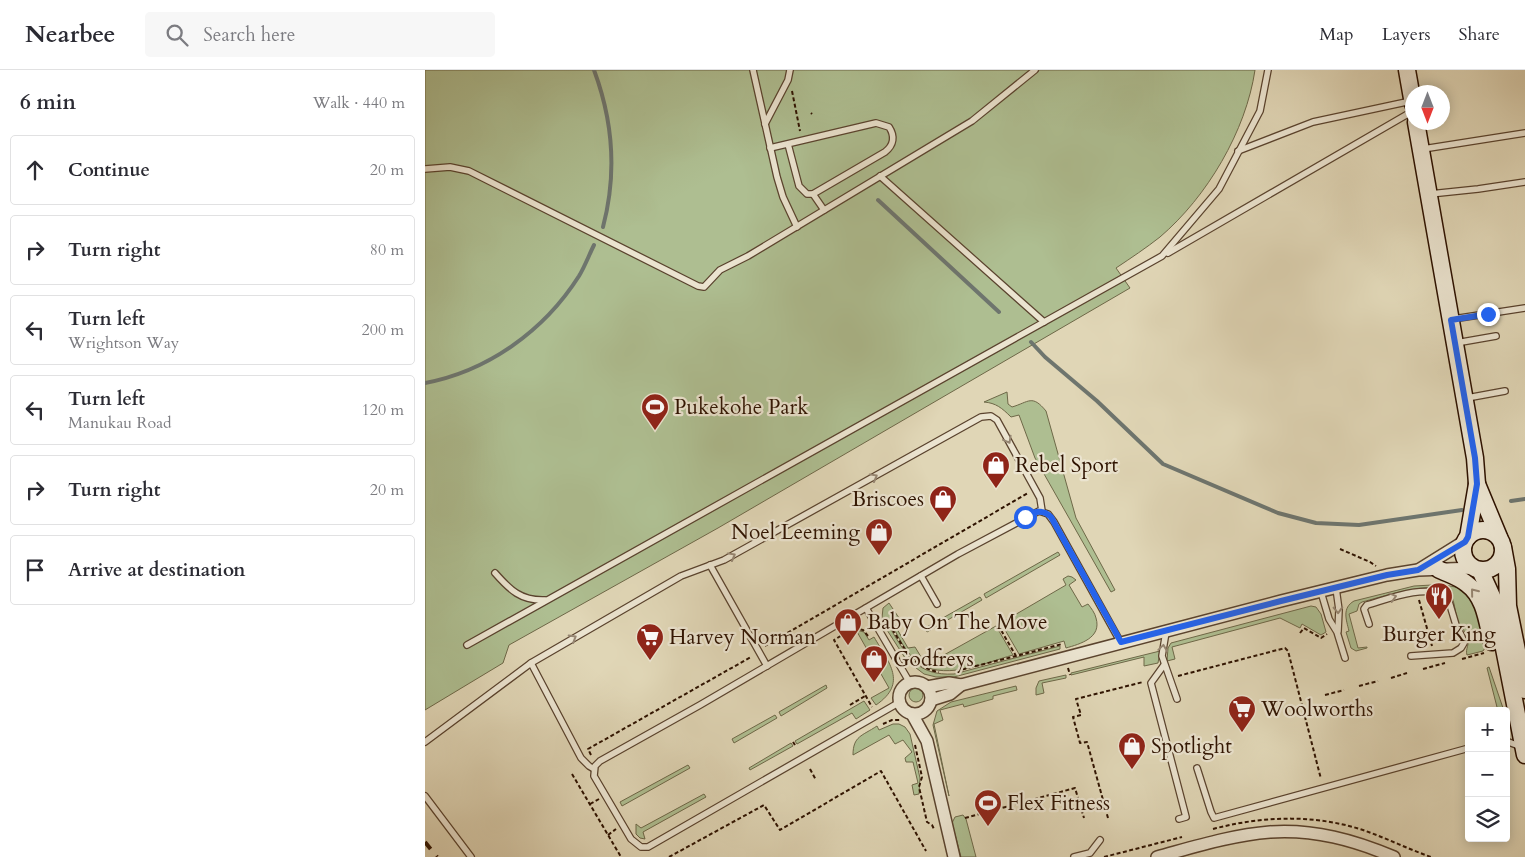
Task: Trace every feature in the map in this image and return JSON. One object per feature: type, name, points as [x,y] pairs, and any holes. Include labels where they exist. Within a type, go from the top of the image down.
[{"type":"main road","points":[[1407,70],[1409,85]]},
{"type":"main road","points":[[1417,130],[1475,458],[1477,484],[1464,554],[1470,564],[1477,569],[1495,603],[1520,696]]},
{"type":"main road","points":[[1477,484],[1501,542],[1507,568],[1507,590],[1520,696],[1524,751]]},
{"type":"main road","points":[[1467,539],[1480,530],[1487,530],[1501,542],[1503,553],[1499,562],[1490,569],[1477,569]]},
{"type":"main road","points":[[1438,569],[1467,584],[1478,596],[1484,607],[1496,659],[1520,696]]},
{"type":"street","points":[[1418,570],[1467,539]]},
{"type":"street","points":[[908,718],[922,712],[929,705],[950,694],[961,685],[1121,642],[1387,575],[1418,570],[1477,569]]},
{"type":"street","points":[[927,741],[908,718],[900,702],[899,697],[902,688],[910,683],[919,682],[927,687],[931,695],[927,741],[954,857]]},
{"type":"street","points":[[927,687],[949,683],[961,685]]},
{"type":"street","points":[[1157,857],[1235,837],[1289,832],[1343,839],[1394,857]]},
{"type":"lane","points":[[753,70],[783,197],[797,227]]},
{"type":"lane","points":[[425,169],[449,167],[469,171],[698,286],[704,287],[724,267],[748,256],[971,121],[1035,70]]},
{"type":"lane","points":[[1162,256],[1219,189],[1260,111],[1268,70]]},
{"type":"lane","points":[[765,124],[788,80],[790,72]]},
{"type":"lane","points":[[1238,151],[1313,122],[1405,103]]},
{"type":"lane","points":[[467,645],[1162,256],[1405,116]]},
{"type":"lane","points":[[770,148],[876,122],[889,127],[892,132],[893,144],[885,152],[813,194],[807,194],[799,186],[788,144]]},
{"type":"lane","points":[[1421,150],[1525,133]]},
{"type":"lane","points":[[880,176],[1044,322]]},
{"type":"lane","points":[[1429,195],[1525,182]]},
{"type":"lane","points":[[813,194],[824,210]]},
{"type":"lane","points":[[1451,320],[1525,308]]},
{"type":"lane","points":[[1455,343],[1496,336]]},
{"type":"lane","points":[[1465,398],[1505,392]]},
{"type":"lane","points":[[425,742],[531,663],[681,576],[724,560],[986,416],[991,416],[997,420],[1040,498],[1042,511]]},
{"type":"lane","points":[[594,769],[600,761],[1033,513],[1042,511],[1048,514],[1057,527],[1121,642]]},
{"type":"lane","points":[[710,565],[767,666]]},
{"type":"lane","points":[[495,573],[506,586],[519,596],[532,601],[547,600]]},
{"type":"lane","points":[[921,576],[937,604]]},
{"type":"lane","points":[[1336,588],[1339,610],[1337,632]]},
{"type":"lane","points":[[1321,592],[1329,619],[1337,632],[1345,658]]},
{"type":"lane","points":[[1369,624],[1364,609],[1367,604],[1413,592],[1447,594],[1456,625],[1462,637],[1461,648],[1453,652],[1411,656]]},
{"type":"lane","points":[[866,608],[910,683]]},
{"type":"lane","points":[[1166,631],[1162,656],[1177,699]]},
{"type":"lane","points":[[531,663],[581,758],[594,769],[596,779],[628,836],[638,845],[648,847],[900,702]]},
{"type":"lane","points":[[1164,665],[1151,683],[1186,817],[1179,819]]},
{"type":"lane","points":[[1510,743],[1524,751]]},
{"type":"lane","points":[[1197,768],[1214,818],[1465,749]]},
{"type":"lane","points":[[425,796],[471,857]]},
{"type":"lane","points":[[1074,857],[1090,853],[1100,840]]},
{"type":"path","points":[[790,72],[800,131]]},
{"type":"path","points":[[765,646],[1028,493]]},
{"type":"path","points":[[1340,549],[1370,562],[1387,575]]},
{"type":"path","points":[[1419,599],[1433,650]]},
{"type":"path","points":[[889,624],[909,656],[918,664],[931,671],[942,672]]},
{"type":"path","points":[[998,624],[1017,656]]},
{"type":"path","points":[[868,636],[863,630],[854,628],[834,640],[872,707]]},
{"type":"path","points":[[1299,633],[1304,628],[1321,638],[1327,634]]},
{"type":"path","points":[[950,672],[1062,644]]},
{"type":"path","points":[[1178,676],[1285,648],[1288,651],[1322,782]]},
{"type":"path","points":[[591,755],[588,749],[751,656]]},
{"type":"path","points":[[1068,668],[1070,675]]},
{"type":"path","points":[[1391,678],[1407,673]]},
{"type":"path","points":[[1108,818],[1087,742],[1080,743],[1073,717],[1081,715],[1076,699],[1145,681],[1145,685]]},
{"type":"path","points":[[1359,686],[1378,681]]},
{"type":"path","points":[[1325,695],[1345,690]]},
{"type":"path","points":[[850,704],[865,696]]},
{"type":"path","points":[[883,724],[892,720],[908,718]]},
{"type":"path","points":[[914,741],[922,777],[919,787],[927,822],[934,829]]},
{"type":"path","points":[[810,769],[817,780]]},
{"type":"path","points":[[669,857],[764,805],[780,830],[881,771],[926,851]]},
{"type":"path","points":[[572,774],[621,857]]},
{"type":"path","points":[[965,818],[1075,788],[1083,818]]},
{"type":"green space","name":"Pukekohe Park","points":[[425,70],[1255,70],[1243,116],[1222,161],[1208,183],[1177,221],[1160,237],[1116,268],[1130,288],[718,528],[509,645],[503,663],[425,710]]},
{"type":"green space","points":[[1007,392],[1008,404],[1012,407],[1034,401],[1046,411],[1076,518],[1115,590],[1111,592],[1035,458],[1019,415],[1011,417],[999,406],[984,402]]},
{"type":"green space","points":[[1058,552],[1060,555],[986,598],[984,594]]},
{"type":"green space","points":[[1068,576],[1076,580],[1069,585],[1082,607],[1088,604],[1094,612],[1097,625],[1096,631],[1089,639],[1066,648],[1064,641],[1019,654],[1001,623],[1066,585],[1063,579]]},
{"type":"green space","points":[[1414,586],[1455,587],[1470,597],[1478,613],[1485,648],[1483,651],[1467,655],[1468,637],[1459,624],[1451,595],[1442,589],[1432,588],[1420,588],[1359,604],[1357,611],[1349,614],[1358,648],[1367,648],[1356,651],[1351,648],[1346,632],[1349,631],[1346,610],[1350,604],[1354,601]]},
{"type":"green space","points":[[980,597],[982,600],[927,632],[925,628]]},
{"type":"green space","points":[[889,603],[899,618],[893,622],[908,648],[915,647],[926,665],[996,626],[1013,655],[976,666],[950,671],[925,667],[907,652],[890,621],[884,624],[882,618],[883,608]]},
{"type":"green space","points":[[1311,606],[1316,607],[1321,614],[1326,632],[1321,635],[1302,624],[1300,628],[1280,618],[1172,647],[1175,659],[1167,661],[1168,648],[1171,643]]},
{"type":"green space","points":[[890,628],[902,647],[915,662],[922,668],[941,674],[954,674],[1060,646],[1060,649],[954,677],[936,677],[924,674],[907,661],[887,630]]},
{"type":"green space","points":[[856,630],[864,632],[869,640],[874,637],[893,672],[891,689],[886,697],[876,705],[871,698],[889,688]]},
{"type":"green space","points":[[1160,651],[1158,663],[1144,666],[1144,657],[1071,675],[1071,673]]},
{"type":"green space","points":[[1489,667],[1503,707],[1497,707],[1487,668]]},
{"type":"green space","points":[[1066,675],[1066,678],[1042,683],[1044,693],[1036,695],[1039,681]]},
{"type":"green space","points":[[826,685],[827,688],[781,716],[779,712]]},
{"type":"green space","points":[[1016,686],[1017,690],[993,696],[993,699],[964,707],[963,704],[940,710],[943,720],[934,724],[949,796],[933,725],[937,711],[951,702]]},
{"type":"green space","points":[[916,688],[921,690],[923,695],[921,700],[916,702],[911,700],[909,695],[911,690]]},
{"type":"green space","points":[[864,701],[870,710],[856,719],[852,713],[797,744],[795,741]]},
{"type":"green space","points":[[775,715],[777,718],[734,743],[732,739]]},
{"type":"green space","points":[[893,724],[905,727],[910,734],[920,778],[919,794],[914,795],[912,785],[918,783],[913,762],[906,762],[905,758],[912,752],[903,740],[895,744],[889,735],[853,755],[853,749],[859,737],[877,726],[879,730]]},
{"type":"green space","points":[[791,743],[793,746],[750,770],[749,768]]},
{"type":"green space","points":[[688,765],[690,768],[622,806],[620,802]]},
{"type":"green space","points":[[704,794],[706,797],[643,832],[645,839],[640,838],[636,834],[636,824],[641,828]]},
{"type":"green space","points":[[963,815],[966,819],[976,857],[961,857],[952,823],[955,817]]},
{"type":"waterway","points":[[594,70],[605,109],[611,148],[610,187],[603,227]]},
{"type":"waterway","points":[[878,200],[999,312]]},
{"type":"waterway","points":[[425,383],[471,369],[513,346],[532,331],[565,296],[579,276],[594,245]]},
{"type":"waterway","points":[[1031,342],[1045,357],[1097,401],[1163,464],[1278,513],[1316,523],[1359,525],[1462,510]]},
{"type":"waterway","points":[[1511,501],[1525,499]]},
{"type":"railway","points":[[425,842],[437,857]]},
{"type":"place","name":"Pukekohe Park","points":[[655,431]]},
{"type":"place","name":"Rebel Sport","points":[[996,489]]},
{"type":"place","name":"Briscoes","points":[[943,523]]},
{"type":"place","name":"Noel Leeming","points":[[879,556]]},
{"type":"place","name":"Burger King","points":[[1439,620]]},
{"type":"place","name":"Baby On The Move","points":[[848,646]]},
{"type":"place","name":"Harvey Norman","points":[[650,661]]},
{"type":"place","name":"Godfreys","points":[[874,683]]},
{"type":"place","name":"Woolworths","points":[[1242,733]]},
{"type":"place","name":"Spotlight","points":[[1132,770]]},
{"type":"place","name":"Flex Fitness","points":[[988,827]]},
{"type":"route","points":[[1025,517],[1039,511],[1045,512],[1051,517],[1121,642],[1387,575],[1418,570],[1465,542],[1468,537],[1477,484],[1475,458],[1451,320],[1488,314]]}]
